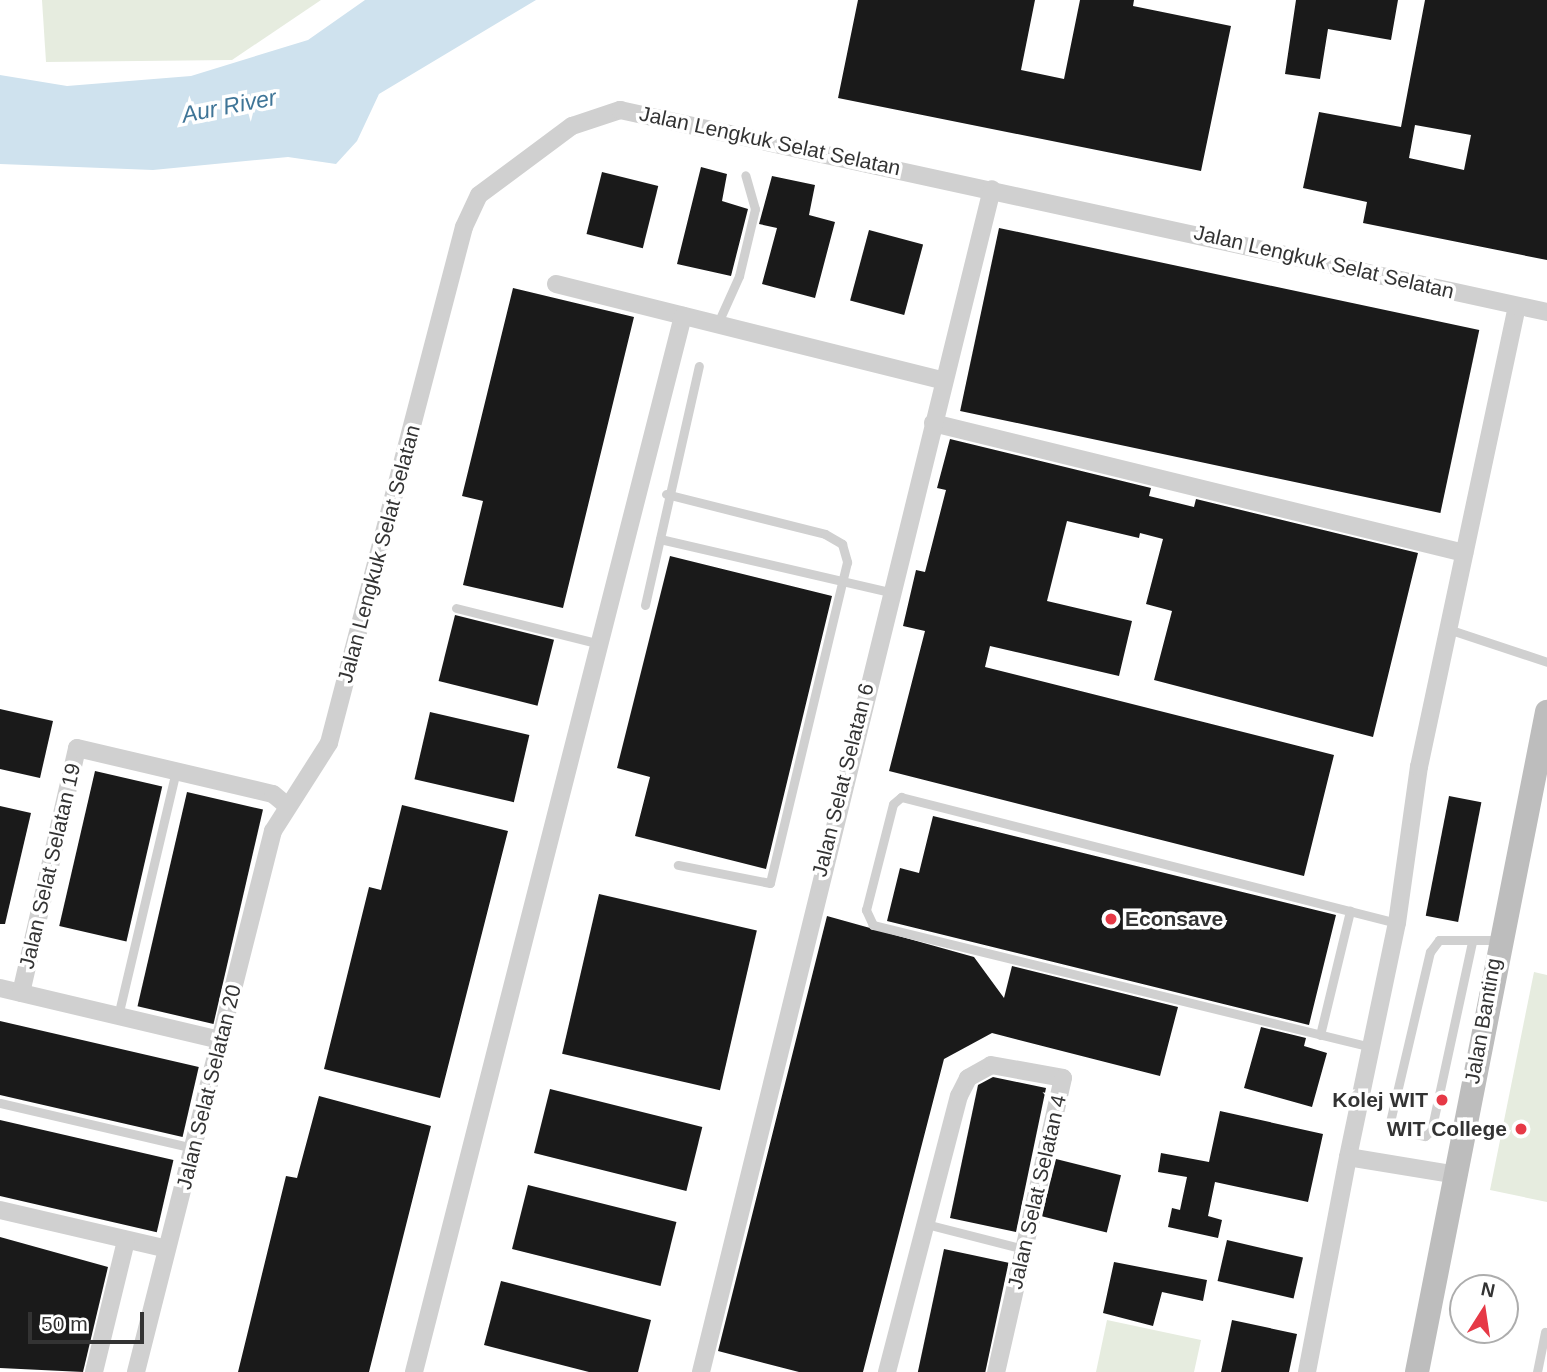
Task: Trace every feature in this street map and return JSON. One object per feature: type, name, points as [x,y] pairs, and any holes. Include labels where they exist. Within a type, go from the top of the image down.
[{"type":"main road","name":"Jalan Banting","points":[[1417,1372],[1457,1175],[1498,940],[1547,712]]},
{"type":"street","name":"Jalan Lengkuk Selat Selatan","points":[[286,805],[329,743],[464,227],[479,195],[572,126],[620,110],[1547,312]]},
{"type":"street","points":[[970,185],[984,221],[1021,196]]},
{"type":"street","name":"Jalan Selat Selatan 6","points":[[701,1372],[889,592],[992,189]]},
{"type":"street","points":[[556,284],[944,381]]},
{"type":"street","points":[[1307,1372],[1367,1046],[1397,923],[1419,768],[1517,306]]},
{"type":"street","points":[[414,1372],[683,316]]},
{"type":"street","points":[[933,423],[1464,553]]},
{"type":"street","name":"Jalan Selat Selatan 19","points":[[21,993],[77,748],[273,794],[286,805]]},
{"type":"street","name":"Jalan Selat Selatan 20","points":[[136,1372],[195,1148],[273,831],[286,805]]},
{"type":"street","points":[[0,988],[220,1040]]},
{"type":"street","name":"Jalan Selat Selatan 4","points":[[887,1372],[968,1078],[991,1065],[1063,1079],[996,1372]]},
{"type":"street","points":[[1348,1157],[1457,1175]]},
{"type":"street","points":[[0,1210],[167,1249]]},
{"type":"street","points":[[94,1372],[126,1241]]},
{"type":"lane","points":[[717,325],[739,276],[755,209],[745,175]]},
{"type":"lane","points":[[645,605],[660,539],[666,494],[699,366]]},
{"type":"lane","points":[[666,494],[824,534],[845,550],[846,582],[770,883],[678,865]]},
{"type":"lane","points":[[660,539],[889,592]]},
{"type":"lane","points":[[456,608],[601,644]]},
{"type":"lane","points":[[1448,629],[1547,662]]},
{"type":"lane","points":[[118,1016],[176,771]]},
{"type":"lane","points":[[1367,1046],[873,925],[866,910],[893,804],[901,797],[1397,923]]},
{"type":"lane","points":[[1320,1035],[1350,911]]},
{"type":"lane","points":[[1472,942],[1431,1131],[1425,1136],[1395,1130],[1390,1122],[1430,952],[1439,940],[1498,940]]},
{"type":"lane","points":[[0,1103],[195,1148]]},
{"type":"lane","points":[[926,1224],[1024,1249]]},
{"type":"lane","points":[[1537,1372],[1545,1332]]},
{"type":"shaded area","points":[[42,0],[321,0],[232,60],[46,62]]},
{"type":"shaded area","points":[[1534,972],[1547,975],[1547,1202],[1490,1190]]},
{"type":"shaded area","points":[[1107,1320],[1201,1340],[1194,1372],[1096,1372]]},
{"type":"water","name":"Aur River","points":[[365,0],[536,0],[379,94],[357,141],[336,164],[288,157],[153,170],[0,164],[0,75],[67,86],[191,76],[308,40]]},
{"type":"building","points":[[858,0],[1035,0],[1021,70],[1064,79],[1080,0],[1134,0],[1133,6],[1231,26],[1201,171],[838,98]]},
{"type":"building","points":[[1296,0],[1398,0],[1391,40],[1328,29],[1320,79],[1285,74]]},
{"type":"building","points":[[1425,0],[1547,0],[1547,260],[1363,223],[1367,202],[1303,188],[1319,112],[1401,127]],"holes":[[[1415,125],[1471,135],[1464,170],[1409,158]]]},
{"type":"building","points":[[701,167],[727,174],[722,201],[748,209],[731,276],[677,264]]},
{"type":"building","points":[[602,172],[658,186],[643,248],[587,234]]},
{"type":"building","points":[[772,176],[815,185],[809,215],[835,222],[815,298],[762,284],[777,228],[759,224]]},
{"type":"building","points":[[999,228],[1479,330],[1440,513],[960,411]]},
{"type":"building","points":[[869,230],[923,244],[904,315],[850,301]]},
{"type":"building","points":[[513,288],[634,317],[563,608],[463,585],[483,501],[462,496]]},
{"type":"building","points":[[950,439],[1151,488],[1149,496],[1194,507],[1196,499],[1418,553],[1373,737],[1154,680],[1172,611],[1146,604],[1163,539],[1140,533],[1139,538],[1067,521],[1047,601],[1132,621],[1119,676],[990,646],[985,667],[1334,755],[1304,876],[889,771],[925,631],[903,626],[916,570],[925,572],[946,490],[937,488]]},
{"type":"building","points":[[670,556],[832,596],[766,869],[635,836],[650,777],[617,768]]},
{"type":"building","points":[[455,615],[554,640],[538,706],[439,681]]},
{"type":"building","points":[[0,709],[53,721],[40,778],[0,769]]},
{"type":"building","points":[[430,712],[529,735],[514,802],[414,779]]},
{"type":"building","points":[[95,771],[162,787],[126,941],[59,926]]},
{"type":"building","points":[[187,792],[263,810],[214,1024],[138,1006]]},
{"type":"building","points":[[1449,796],[1481,802],[1458,922],[1426,916]]},
{"type":"building","points":[[402,805],[508,831],[440,1098],[324,1069],[369,887],[381,890]]},
{"type":"building","points":[[0,806],[31,813],[5,924],[0,924]]},
{"type":"building","name":"Econsave","points":[[933,816],[1336,915],[1309,1025],[887,921],[900,868],[919,873]]},
{"type":"building","points":[[599,894],[757,930],[720,1090],[562,1054]]},
{"type":"building","points":[[827,916],[974,957],[1004,998],[1012,966],[1178,1007],[1160,1076],[992,1033],[944,1059],[863,1372],[799,1372],[718,1351]]},
{"type":"building","points":[[0,1021],[199,1067],[183,1137],[0,1095]]},
{"type":"building","points":[[1261,1027],[1306,1038],[1304,1046],[1327,1053],[1312,1107],[1244,1088]]},
{"type":"building","points":[[993,1077],[1046,1088],[1016,1232],[950,1218],[978,1085]]},
{"type":"building","points":[[550,1089],[702,1127],[686,1191],[534,1153]]},
{"type":"building","points":[[319,1096],[431,1126],[369,1372],[238,1372],[286,1176],[297,1178]]},
{"type":"building","points":[[1220,1111],[1323,1134],[1308,1202],[1215,1182],[1208,1216],[1222,1220],[1218,1238],[1168,1227],[1172,1208],[1180,1210],[1187,1177],[1158,1172],[1161,1153],[1209,1162]]},
{"type":"building","points":[[0,1120],[173,1160],[157,1232],[0,1196]]},
{"type":"building","points":[[1056,1159],[1121,1175],[1107,1232],[1042,1216]]},
{"type":"building","points":[[528,1185],[676,1222],[660,1286],[512,1249]]},
{"type":"building","points":[[0,1237],[108,1267],[83,1372],[0,1368]]},
{"type":"building","points":[[1227,1240],[1303,1258],[1294,1298],[1218,1281]]},
{"type":"building","points":[[944,1249],[1009,1263],[985,1372],[918,1372]]},
{"type":"building","points":[[1114,1262],[1207,1280],[1203,1301],[1162,1292],[1153,1326],[1103,1313]]},
{"type":"building","points":[[501,1281],[651,1320],[638,1372],[589,1372],[484,1345]]},
{"type":"building","points":[[1232,1320],[1297,1334],[1289,1372],[1221,1372]]},
{"type":"place","name":"Econsave","points":[[1111,919]]},
{"type":"place","name":"Kolej WIT","points":[[1442,1100]]},
{"type":"place","name":"WIT College","points":[[1521,1129]]}]
